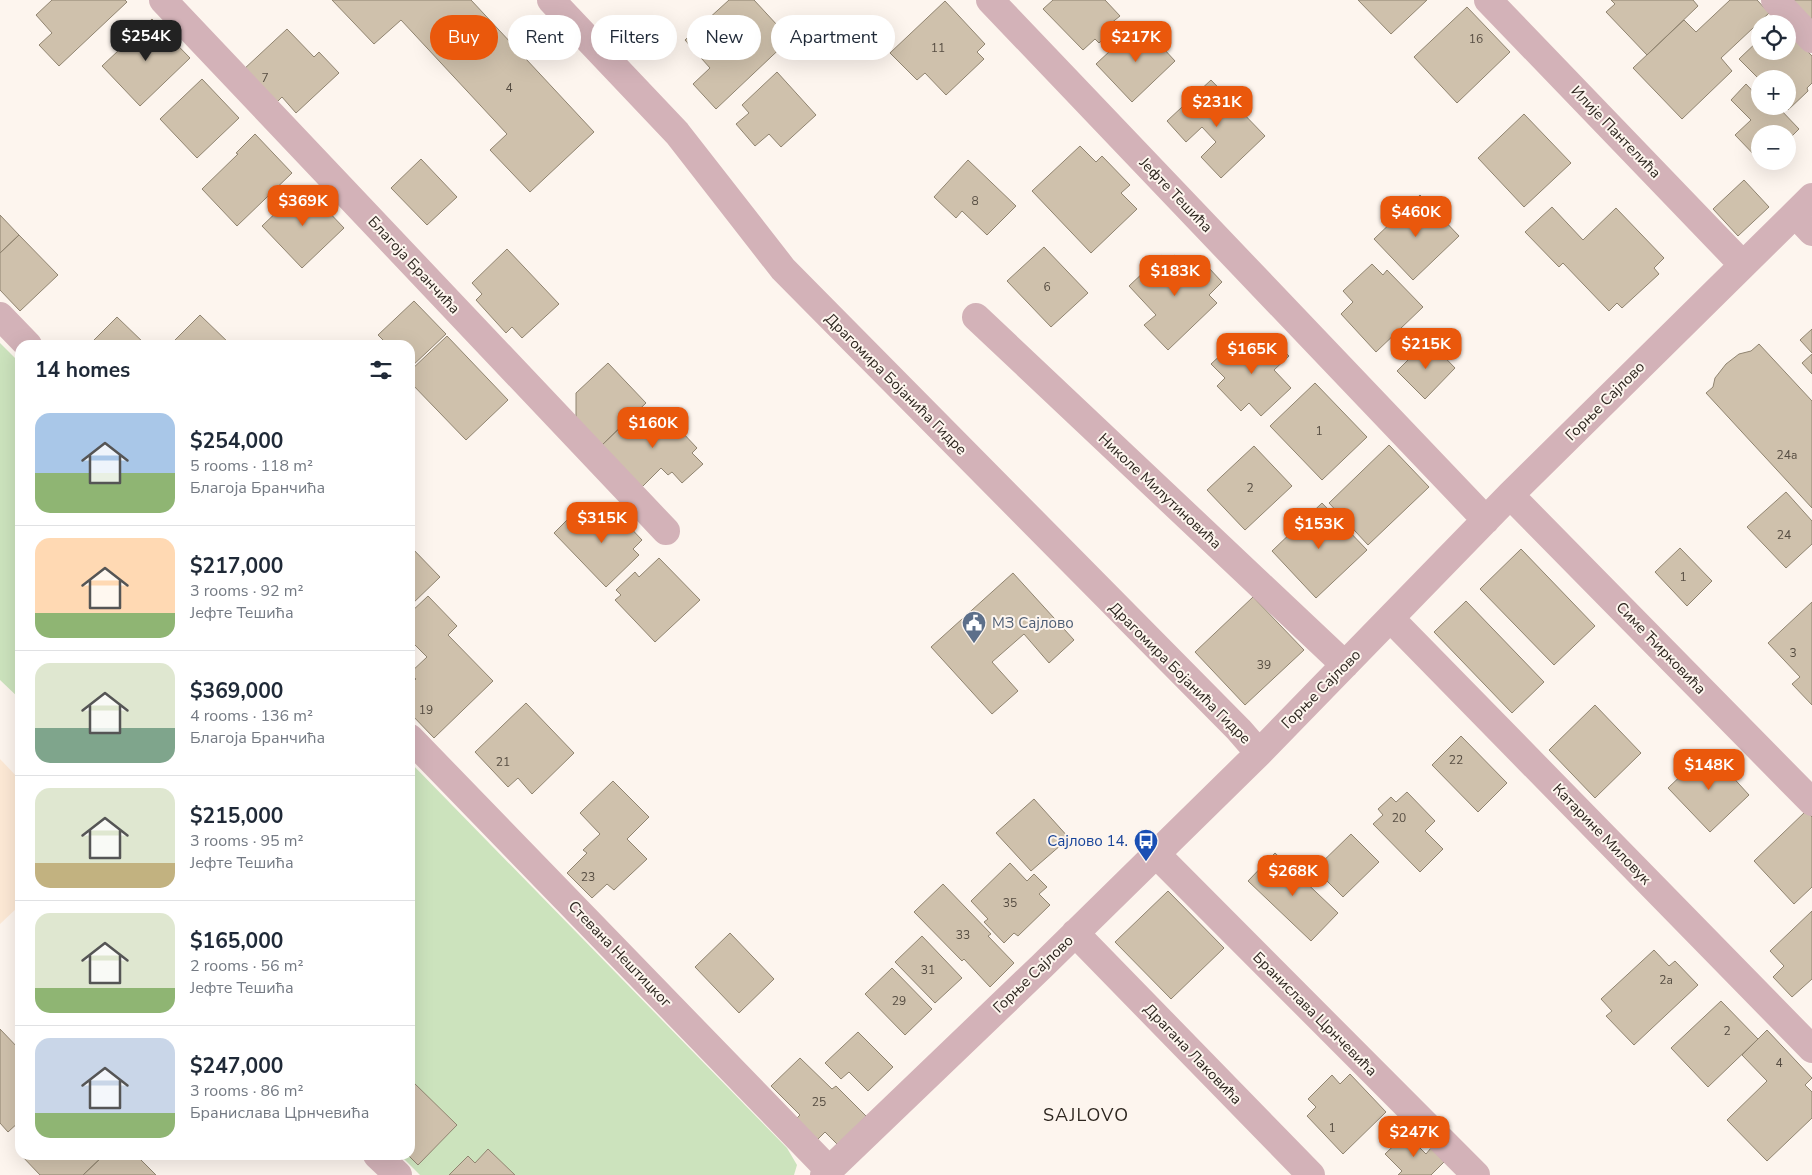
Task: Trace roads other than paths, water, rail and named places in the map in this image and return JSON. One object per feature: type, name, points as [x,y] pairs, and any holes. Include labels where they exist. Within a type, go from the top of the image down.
[{"type":"street","name":"Благоја Бранчића","points":[[163,0],[666,531]]},
{"type":"street","name":"Драгомира Бојанића Гидре","points":[[551,0],[677,133],[783,269],[1239,730],[1259,753]]},
{"type":"street","name":"Јефте Тешића","points":[[990,0],[1486,520]]},
{"type":"street","name":"Илије Пантелића","points":[[1488,0],[1744,265]]},
{"type":"street","points":[[1775,0],[1812,39]]},
{"type":"street","name":"Горње Сајлово","points":[[827,1172],[1259,753],[1510,495],[1744,265],[1806,214]]},
{"type":"street","points":[[0,316],[23,340]]},
{"type":"street","name":"Николе Милутиновића","points":[[976,318],[1344,665]]},
{"type":"street","name":"Симе Ћирковића","points":[[1510,495],[1812,802]]},
{"type":"street","name":"Катарине Миловук","points":[[1391,619],[1812,1048]]},
{"type":"street","name":"Стевана Нештицког","points":[[415,743],[827,1172]]},
{"type":"street","name":"Бранислава Црнчевића","points":[[1155,853],[1476,1175]]},
{"type":"street","name":"Драгана Лаковића","points":[[1075,933],[1311,1175]]},
{"type":"street","points":[[382,1160],[398,1175]]},
{"type":"place","name":"МЗ Сајлово","points":[[974,644]]},
{"type":"place","name":"Сајлово 14.","points":[[1146,862]]},
{"type":"district","name":"SAJLOVO","points":[[1086,1115]]}]
